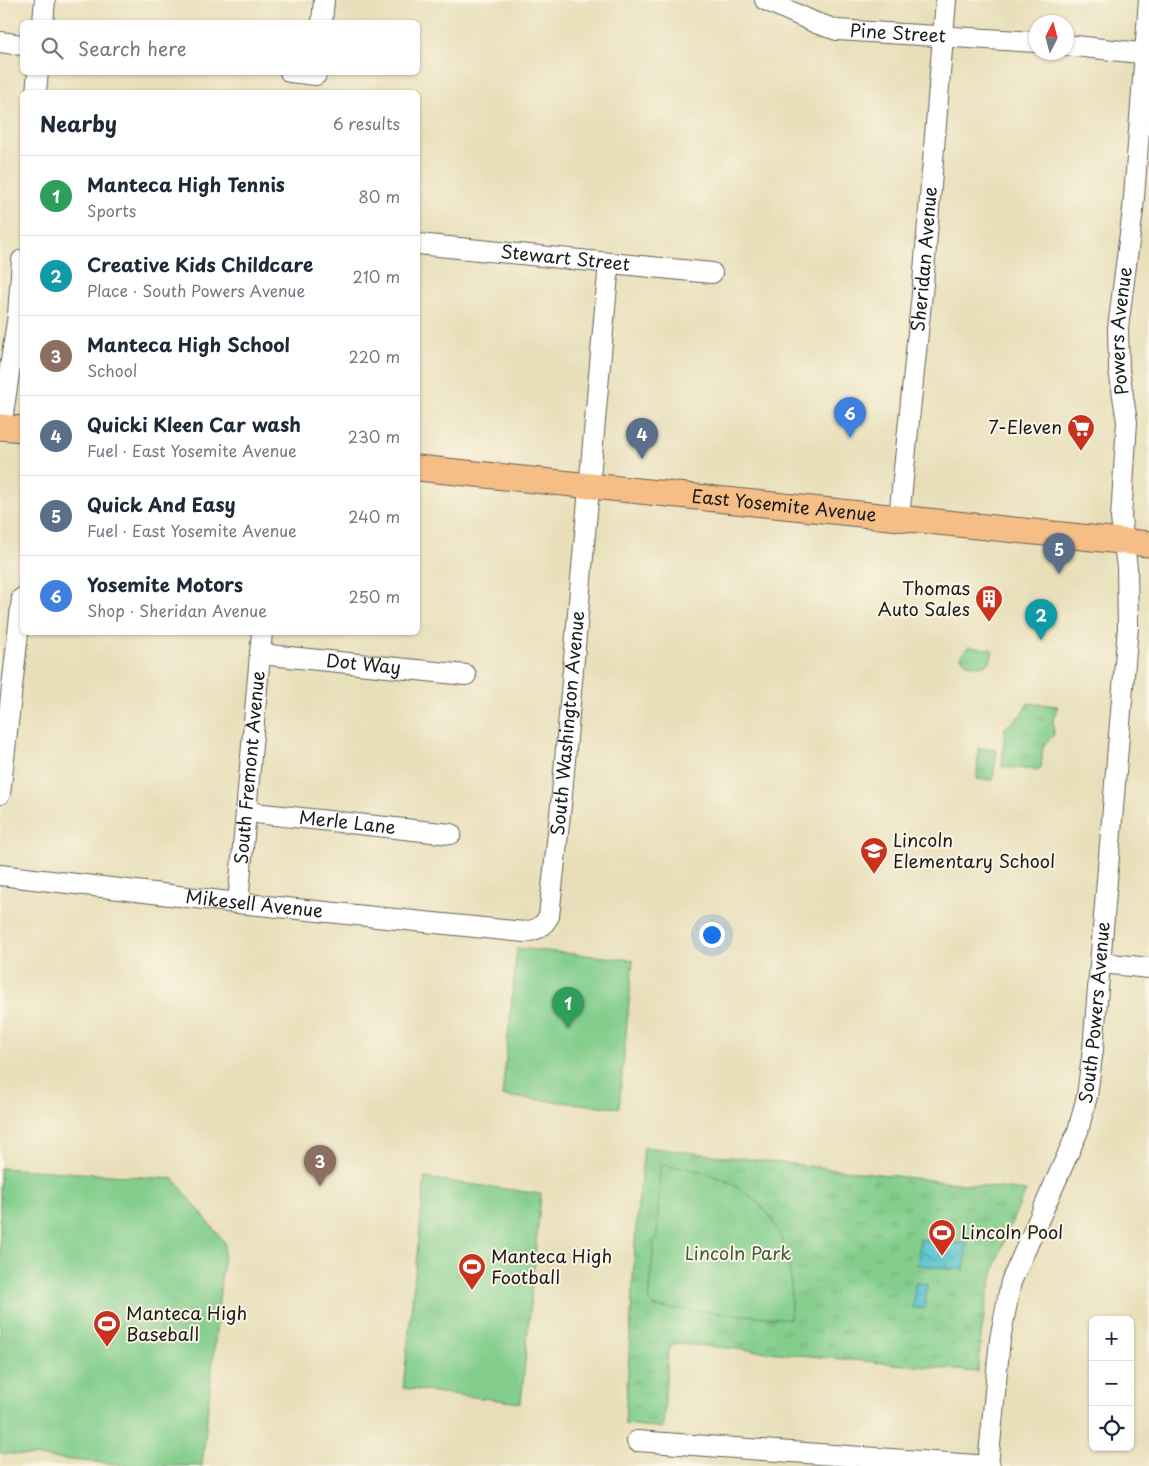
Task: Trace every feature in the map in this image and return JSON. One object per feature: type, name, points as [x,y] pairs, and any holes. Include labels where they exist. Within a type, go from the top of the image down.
[{"type":"main road","name":"East Yosemite Avenue","points":[[420,468],[951,525],[1149,544]]},
{"type":"street","points":[[42,20],[45,0]]},
{"type":"street","points":[[322,20],[324,0]]},
{"type":"street","name":"Pine Street","points":[[765,0],[816,24],[837,30],[1029,42]]},
{"type":"street","name":"Sheridan Avenue","points":[[899,518],[923,284],[946,0]]},
{"type":"street","name":"Powers Avenue","points":[[1124,542],[1122,491],[1127,422],[1119,370],[1118,328],[1141,210],[1148,0]]},
{"type":"street","points":[[0,42],[20,45]]},
{"type":"street","points":[[1074,46],[1147,54]]},
{"type":"street","points":[[36,90],[38,75]]},
{"type":"street","points":[[300,75],[316,80]]},
{"type":"street","name":"Stewart Street","points":[[420,244],[712,273]]},
{"type":"street","name":"South Washington Avenue","points":[[510,930],[536,930],[544,924],[549,916],[561,805],[610,263]]},
{"type":"street","points":[[8,428],[20,288]]},
{"type":"street","name":"South Powers Avenue","points":[[989,1466],[1000,1339],[1007,1300],[1023,1251],[1066,1160],[1084,1108],[1090,1084],[1102,963],[1128,627],[1124,542]]},
{"type":"street","points":[[0,794],[20,616]]},
{"type":"street","name":"South Fremont Avenue","points":[[238,903],[262,635]]},
{"type":"street","name":"Dot Way","points":[[260,654],[466,675]]},
{"type":"street","name":"Merle Lane","points":[[246,812],[451,834]]},
{"type":"street","name":"Mikesell Avenue","points":[[0,875],[238,903],[510,930]]},
{"type":"street","points":[[1102,963],[1149,968]]},
{"type":"street","points":[[637,1441],[752,1458],[989,1466]]},
{"type":"green space","points":[[968,647],[990,649],[993,651],[990,661],[987,664],[976,666],[964,661],[961,658],[962,653]]},
{"type":"green space","points":[[1028,703],[1058,706],[1053,720],[1054,735],[1043,746],[1041,768],[1039,770],[1002,767],[1005,728],[1022,714]]},
{"type":"green space","points":[[978,748],[997,750],[993,780],[977,779]]},
{"type":"green space","points":[[517,948],[633,960],[619,1108],[502,1096]]},
{"type":"green space","name":"Lincoln Park","points":[[644,1147],[1026,1191],[1006,1236],[992,1279],[983,1323],[978,1372],[673,1343],[668,1353],[663,1428],[625,1424],[636,1226]]},
{"type":"green space","points":[[660,1165],[700,1171],[730,1183],[750,1196],[766,1212],[777,1229],[785,1249],[790,1270],[790,1319],[654,1307],[649,1301],[654,1241],[657,1237]]},
{"type":"green space","name":"Manteca High Baseball","points":[[0,1168],[174,1179],[225,1243],[202,1466],[136,1466],[0,1453]]},
{"type":"green space","name":"Manteca High Football","points":[[425,1178],[541,1194],[521,1403],[403,1388]]},
{"type":"water","name":"Lincoln Pool","points":[[920,1239],[967,1244],[964,1270],[917,1265]]},
{"type":"water","points":[[915,1283],[927,1284],[925,1309],[913,1308]]},
{"type":"place","name":"Yosemite Motors","points":[[850,438]]},
{"type":"place","name":"7-Eleven","points":[[1081,452]]},
{"type":"place","name":"Quicki Kleen Car wash","points":[[642,459]]},
{"type":"place","name":"Quick And Easy","points":[[1059,574]]},
{"type":"place","name":"Thomas Auto Sales","points":[[989,623]]},
{"type":"place","name":"Creative Kids Childcare","points":[[1041,640]]},
{"type":"place","name":"Lincoln Elementary School","points":[[874,875]]},
{"type":"place","name":"Manteca High Tennis","points":[[568,1028]]},
{"type":"place","name":"Manteca High School","points":[[320,1186]]},
{"type":"place","name":"Lincoln Pool","points":[[942,1257]]},
{"type":"place","name":"Manteca High Football","points":[[472,1291]]},
{"type":"place","name":"Manteca High Baseball","points":[[107,1348]]}]
